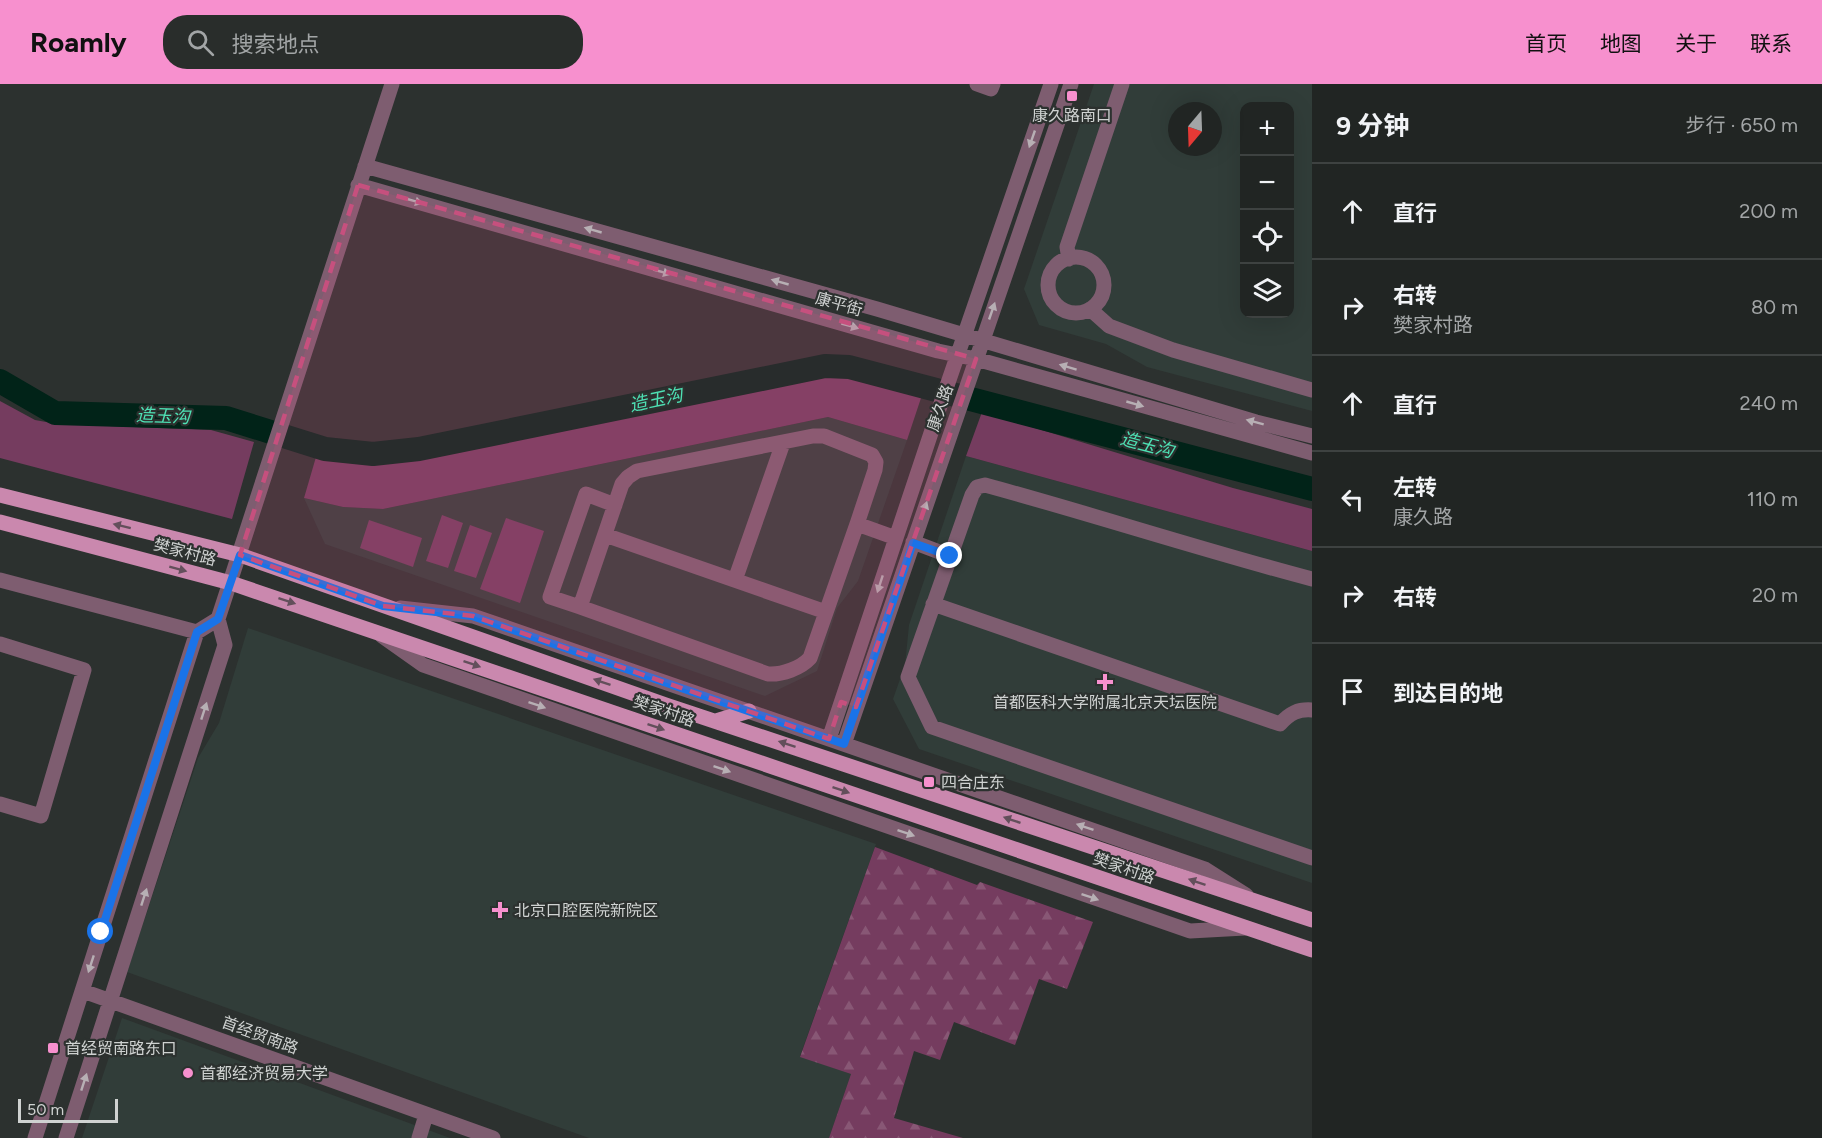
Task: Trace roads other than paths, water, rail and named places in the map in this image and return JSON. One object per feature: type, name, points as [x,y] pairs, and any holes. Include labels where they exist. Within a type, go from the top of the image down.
[{"type":"main road","name":"樊家村路","points":[[0,495],[240,555],[716,721],[1312,920]]},
{"type":"main road","name":"樊家村路","points":[[0,522],[231,583],[1312,950]]},
{"type":"main road","points":[[716,721],[749,711]]},
{"type":"street","points":[[66,1138],[225,645],[218,619],[392,84]]},
{"type":"street","points":[[977,84],[991,89],[993,84]]},
{"type":"street","name":"康久路","points":[[836,741],[841,702],[957,355],[1051,84]]},
{"type":"street","name":"康久路","points":[[836,741],[856,707],[1071,84]]},
{"type":"street","points":[[1069,258],[1067,247],[1122,84]]},
{"type":"street","name":"康平街","points":[[364,166],[865,306],[1256,422],[1312,436]]},
{"type":"street","name":"康平街","points":[[358,185],[1312,453]]},
{"type":"street","points":[[1069,258],[1086,260],[1099,271],[1103,288],[1101,296],[1090,309],[1081,313],[1072,313],[1062,310],[1055,304],[1050,296],[1049,277],[1060,262],[1069,258]]},
{"type":"street","points":[[1090,309],[1109,326],[1173,350],[1312,390]]},
{"type":"street","points":[[580,607],[605,535],[615,505],[622,484],[637,471],[813,436],[824,436],[872,455],[876,462],[810,658],[804,665],[775,675],[550,597],[586,494],[615,505]]},
{"type":"street","points":[[735,580],[783,443]]},
{"type":"street","points":[[1312,579],[985,484],[976,487],[972,495],[908,677],[932,727],[1312,858]]},
{"type":"street","points":[[857,524],[896,538]]},
{"type":"street","points":[[605,535],[826,612]]},
{"type":"street","points":[[913,543],[950,556]]},
{"type":"street","points":[[0,579],[197,632]]},
{"type":"street","points":[[933,604],[1280,724],[1293,712],[1300,709],[1312,710]]},
{"type":"street","points":[[383,606],[472,616],[1205,869],[1253,900]]},
{"type":"street","points":[[35,1138],[197,632],[218,619]]},
{"type":"street","points":[[0,644],[84,670],[42,816],[0,804]]},
{"type":"street","points":[[841,702],[856,707]]},
{"type":"street","name":"首经贸南路","points":[[83,990],[493,1138]]},
{"type":"street","points":[[419,1138],[426,1115]]},
{"type":"waterway","name":"造玉沟","points":[[0,381],[55,413],[226,418],[325,449],[373,454],[419,449],[825,366],[849,367],[1312,489]]},
{"type":"place","name":"康久路南口","points":[[1072,96]]},
{"type":"place","name":"首都医科大学附属北京天坛医院","points":[[1105,682]]},
{"type":"place","name":"四合庄东","points":[[929,782]]},
{"type":"place","name":"北京口腔医院新院区","points":[[500,910]]},
{"type":"place","name":"首经贸南路东口","points":[[53,1048]]},
{"type":"place","name":"首都经济贸易大学","points":[[188,1073]]}]
